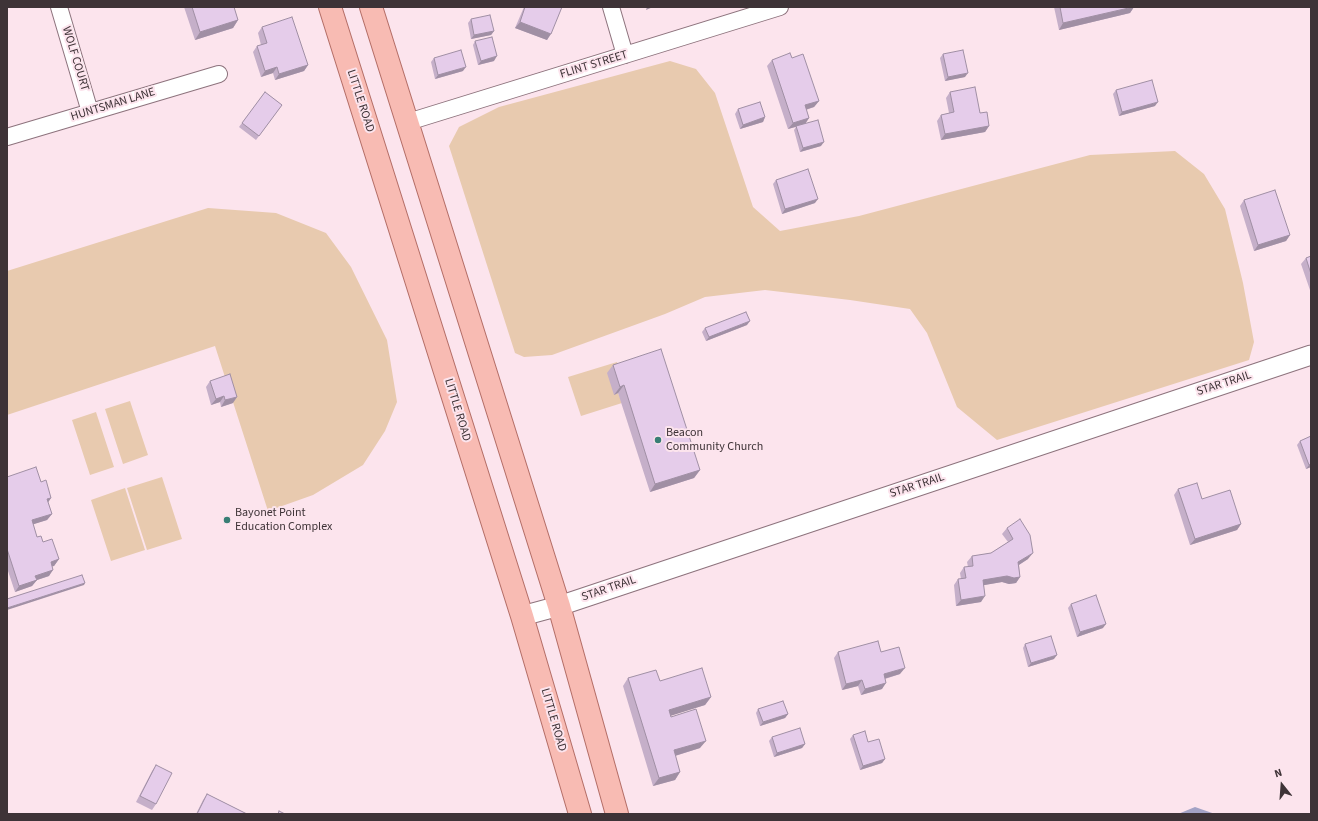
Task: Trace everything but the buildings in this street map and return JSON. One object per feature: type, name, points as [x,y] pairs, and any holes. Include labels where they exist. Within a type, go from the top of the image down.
[{"type":"main road","name":"LITTLE ROAD","points":[[330,7],[522,616],[580,814]]},
{"type":"main road","points":[[372,7],[559,606],[617,814]]},
{"type":"street","name":"WOLF COURT","points":[[59,7],[90,112]]},
{"type":"street","points":[[610,7],[625,55]]},
{"type":"street","name":"FLINT STREET","points":[[408,122],[780,7]]},
{"type":"street","name":"HUNTSMAN LANE","points":[[7,138],[219,74]]},
{"type":"street","name":"STAR TRAIL","points":[[522,616],[559,606],[1311,355]]},
{"type":"shaded area","points":[[670,61],[696,69],[715,93],[753,207],[780,231],[859,216],[1090,155],[1175,151],[1204,174],[1225,209],[1243,283],[1254,342],[1249,360],[997,440],[957,407],[927,333],[910,309],[765,290],[705,297],[665,314],[552,355],[524,357],[515,353],[449,146],[459,127],[499,107]]},
{"type":"shaded area","points":[[208,208],[276,213],[326,233],[351,267],[387,340],[397,402],[385,431],[363,465],[313,495],[268,511],[215,346],[7,415],[7,271]]},
{"type":"shaded area","points":[[617,362],[620,369],[614,394],[618,393],[622,403],[581,416],[568,377]]},
{"type":"shaded area","points":[[130,401],[148,455],[123,464],[105,409]]},
{"type":"shaded area","points":[[96,412],[114,467],[90,475],[72,420]]},
{"type":"shaded area","points":[[162,477],[182,539],[147,550],[127,488]]},
{"type":"shaded area","points":[[125,488],[145,550],[111,561],[91,500]]},
{"type":"water","points":[[1195,807],[1215,814],[1178,814]]},
{"type":"place","name":"Beacon Community Church","points":[[658,440]]},
{"type":"place","name":"Bayonet Point Education Complex","points":[[227,520]]}]
